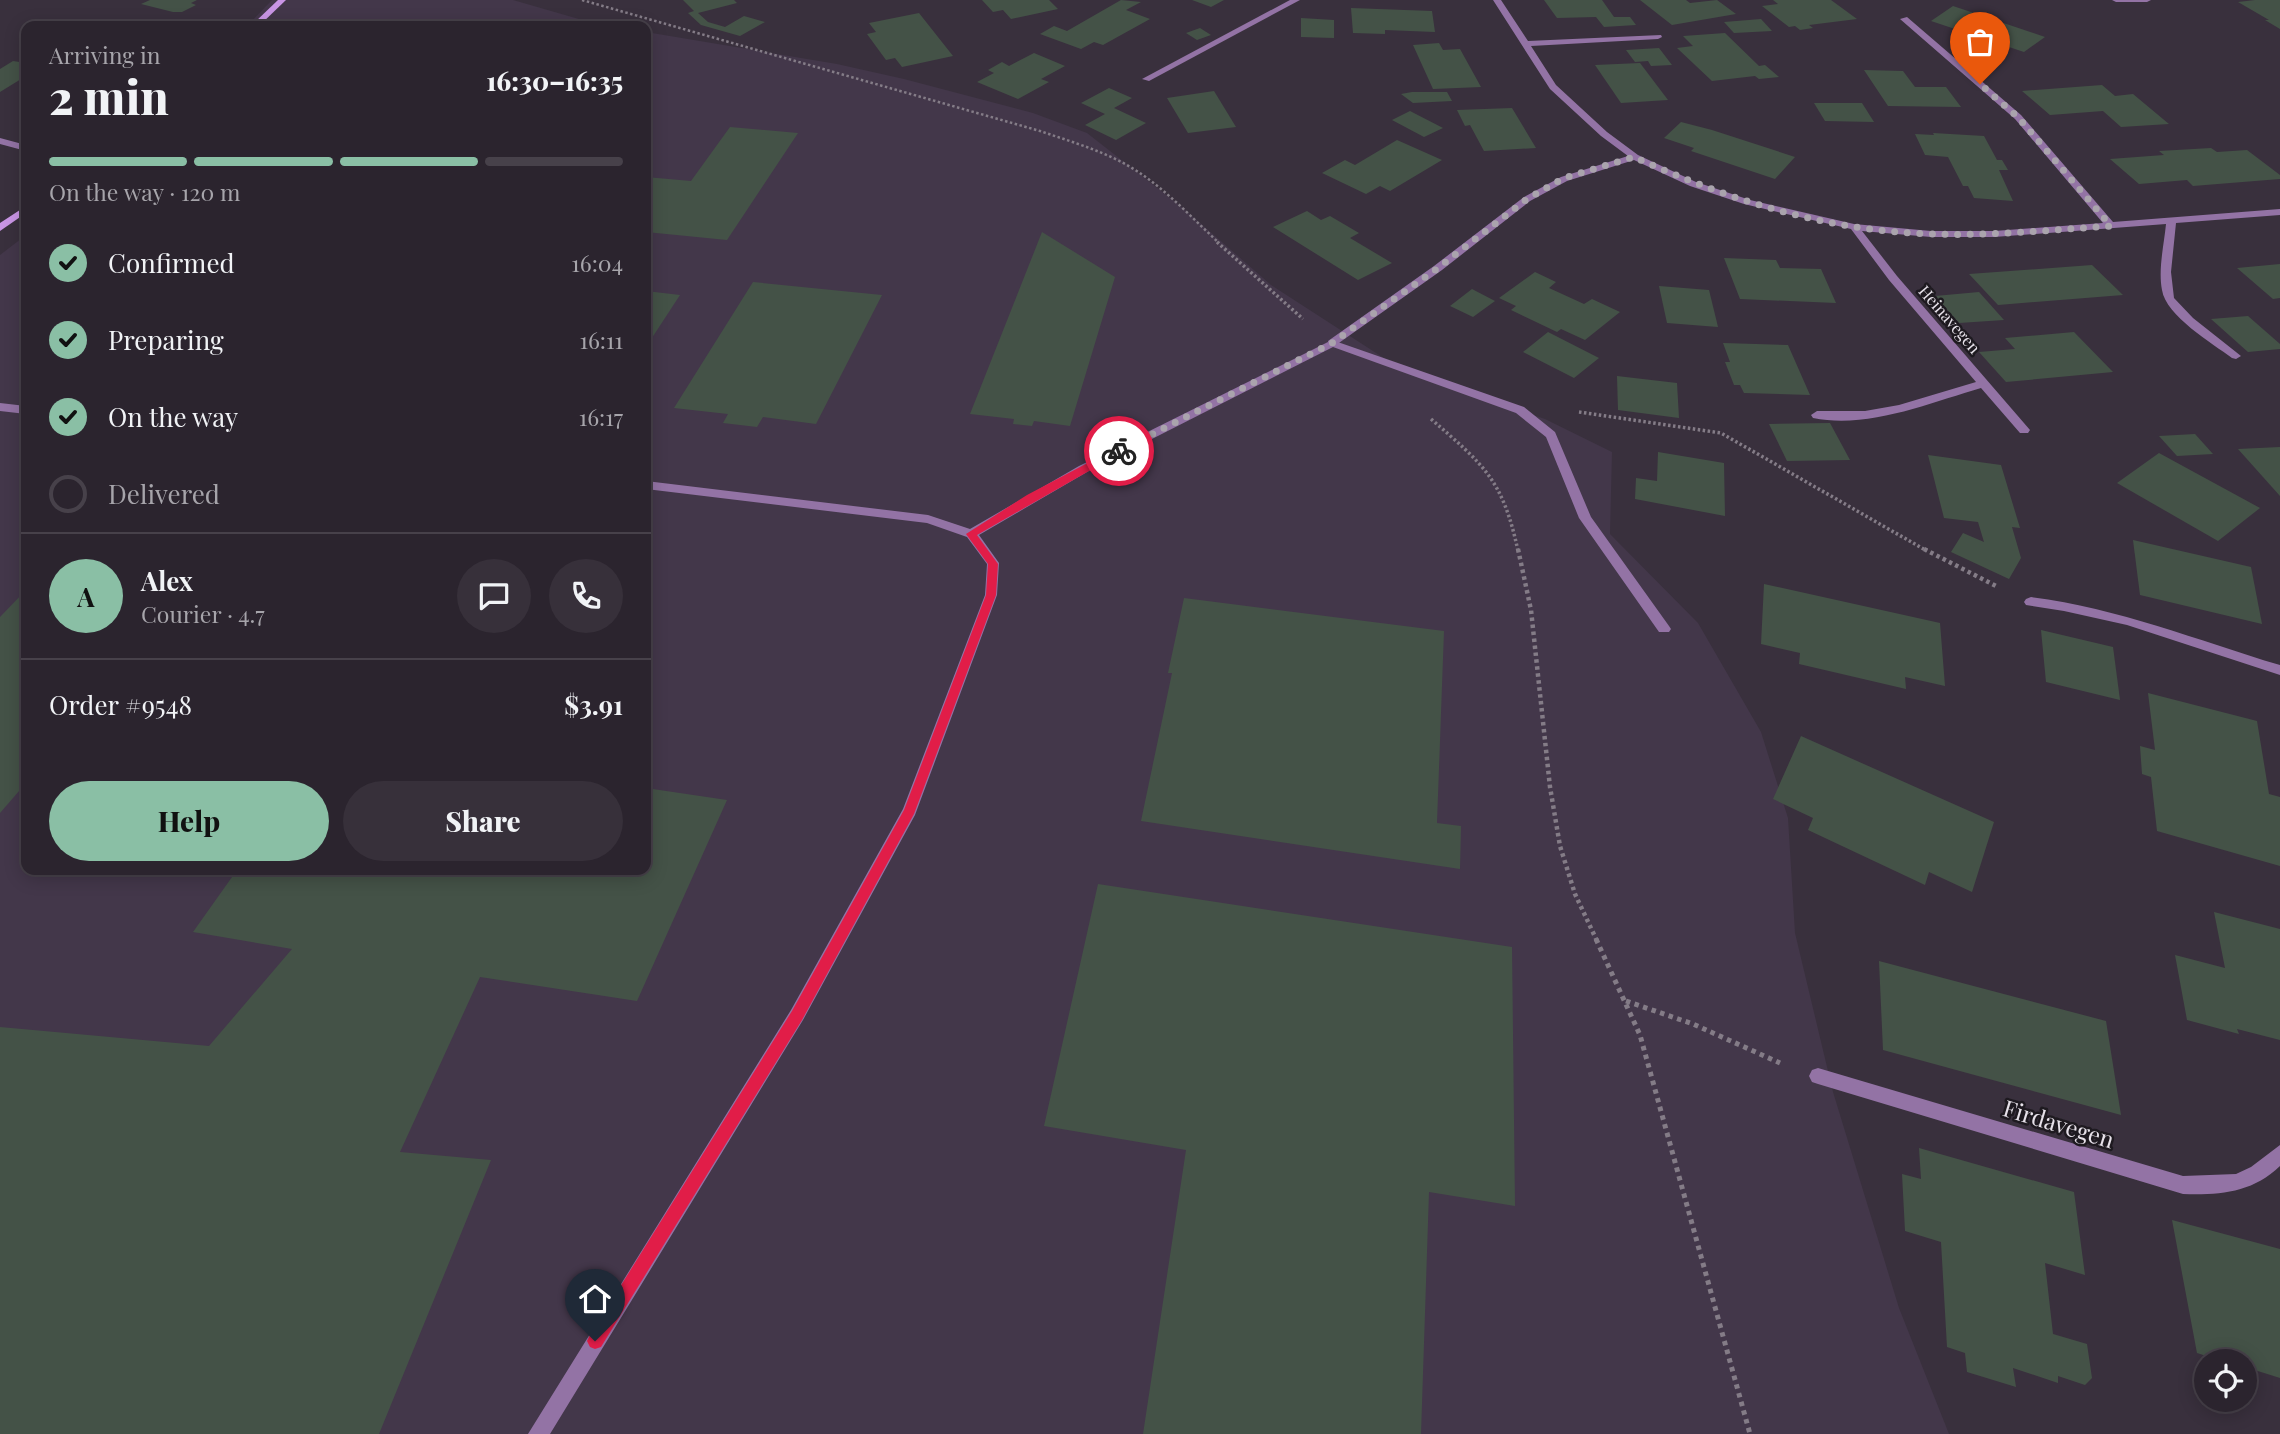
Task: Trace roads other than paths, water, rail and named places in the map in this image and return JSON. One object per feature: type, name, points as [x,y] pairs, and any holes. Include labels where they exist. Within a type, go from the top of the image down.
[{"type":"main road","points":[[260,21],[282,0]]},
{"type":"main road","points":[[0,228],[21,213]]},
{"type":"street","points":[[1146,79],[1296,0]]},
{"type":"street","points":[[1497,0],[1553,87],[1604,134],[1634,157],[1693,184],[1746,202],[1854,227],[1931,234],[1994,234],[2280,212]]},
{"type":"street","points":[[2116,0],[2147,0]]},
{"type":"street","points":[[1904,19],[2018,117],[2111,226]]},
{"type":"street","points":[[1527,44],[1658,37]]},
{"type":"street","points":[[0,141],[21,147]]},
{"type":"street","points":[[971,534],[1083,469],[1332,343],[1438,268],[1527,199],[1564,178],[1634,157]]},
{"type":"street","points":[[2171,221],[2167,282],[2169,298],[2187,317],[2236,356]]},
{"type":"street","name":"Heinavegen","points":[[1854,227],[1893,278],[2024,430]]},
{"type":"street","points":[[1332,343],[1520,410],[1551,435],[1585,518],[1664,629]]},
{"type":"street","points":[[1817,415],[1865,415],[1900,408],[1985,383]]},
{"type":"street","points":[[0,407],[21,409]]},
{"type":"street","points":[[538,1434],[797,1015],[910,811],[991,595],[993,564],[971,534],[928,519],[651,486]]},
{"type":"street","points":[[2031,602],[2071,605],[2113,615],[2280,670]]},
{"type":"street","name":"Firdavegen","points":[[1818,1076],[2182,1185],[2228,1186],[2261,1173],[2280,1154]]}]
